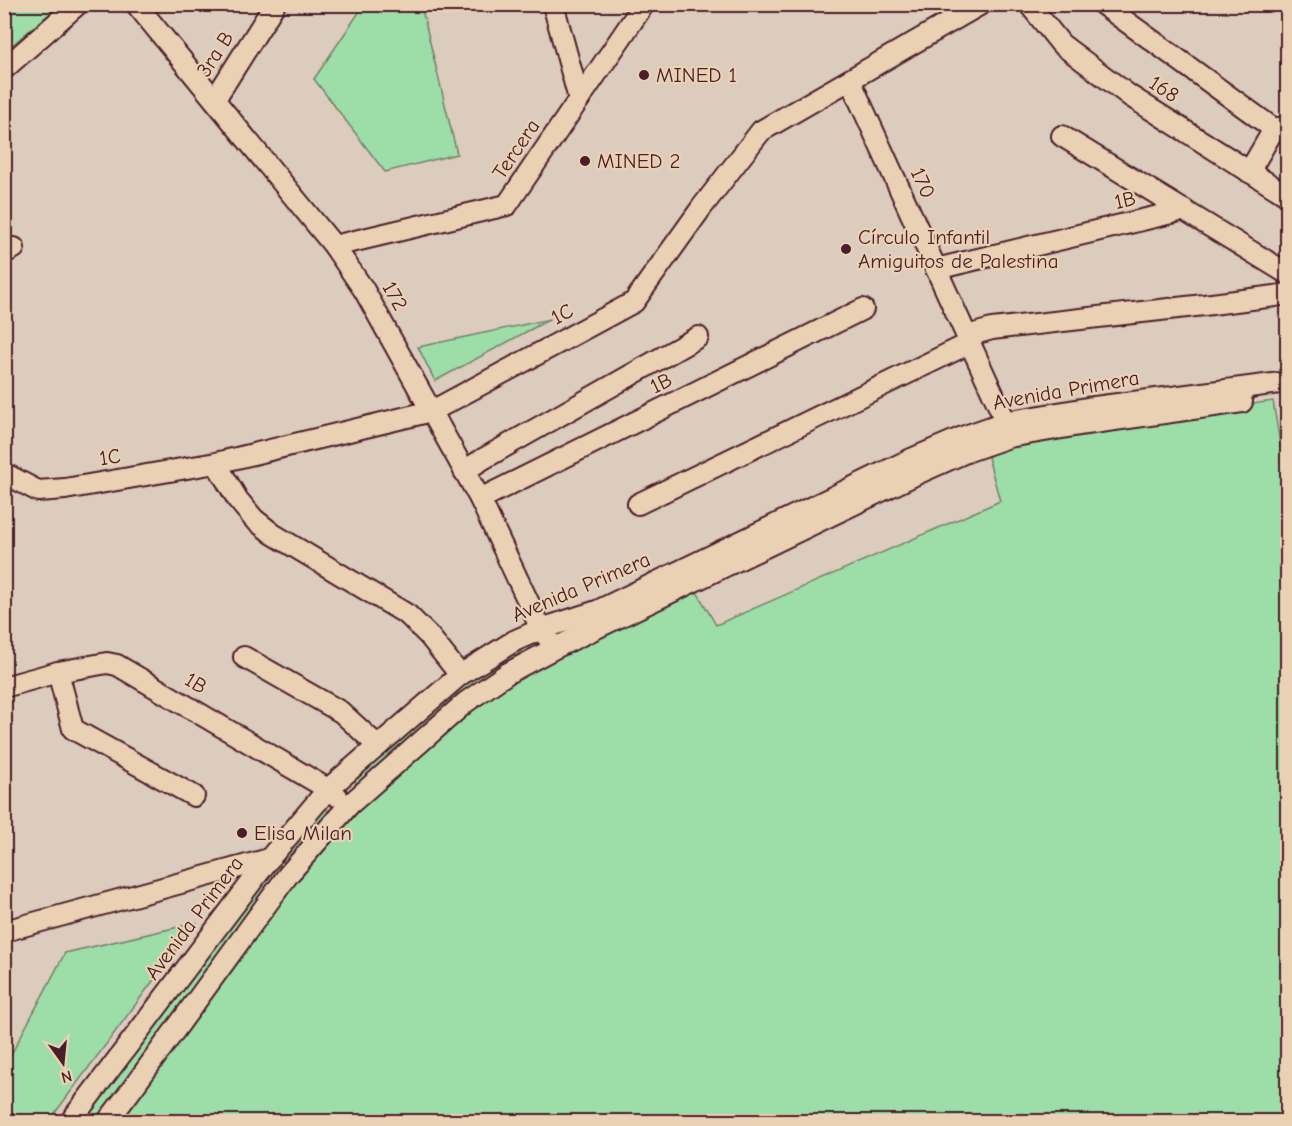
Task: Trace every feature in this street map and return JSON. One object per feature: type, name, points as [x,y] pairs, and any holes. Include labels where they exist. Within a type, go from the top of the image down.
[{"type":"street","points":[[4,69],[78,4]]},
{"type":"street","name":"172","points":[[136,4],[334,246],[364,290],[480,499],[541,628],[555,648]]},
{"type":"street","name":"3ra B","points":[[214,99],[274,4]]},
{"type":"street","points":[[553,4],[579,99]]},
{"type":"street","name":"Tercera","points":[[334,246],[507,205],[644,4]]},
{"type":"street","name":"1C","points":[[4,473],[38,491],[65,489],[216,463],[432,411],[634,302],[702,207],[761,131],[981,4]]},
{"type":"street","name":"168","points":[[1029,4],[1061,44],[1130,96],[1287,196]]},
{"type":"street","points":[[1102,4],[1281,128],[1249,172]]},
{"type":"street","name":"170","points":[[850,80],[969,340],[1007,430]]},
{"type":"street","points":[[1062,136],[1287,274]]},
{"type":"street","name":"1B","points":[[936,269],[1184,210]]},
{"type":"street","points":[[638,504],[992,329],[1287,294]]},
{"type":"street","name":"1B","points":[[480,499],[863,309]]},
{"type":"street","points":[[464,471],[698,337]]},
{"type":"street","name":"Avenida Primera","points":[[107,1122],[288,875],[349,805],[466,702],[508,673],[555,648],[966,452],[1007,430],[1087,408],[1287,382]]},
{"type":"street","name":"Avenida Primera","points":[[70,1122],[269,859],[328,789],[460,675],[514,640],[541,628],[597,611],[909,460],[965,436],[1007,430],[1086,424],[1287,395]]},
{"type":"street","points":[[216,463],[238,500],[254,519],[273,534],[408,615],[424,630],[460,675]]},
{"type":"street","points":[[244,657],[341,712],[378,746]]},
{"type":"street","name":"1B","points":[[4,687],[58,672],[107,663],[117,665],[328,789],[349,805]]},
{"type":"street","points":[[58,672],[73,729],[194,796]]},
{"type":"street","points":[[4,929],[12,929],[269,859]]},
{"type":"green space","points":[[4,5],[60,5],[12,45],[5,37]]},
{"type":"green space","points":[[364,5],[421,5],[457,154],[385,172],[314,79]]},
{"type":"green space","points":[[550,319],[435,381],[418,347]]},
{"type":"green space","points":[[1273,401],[1288,493],[1287,1121],[110,1122],[316,843],[413,758],[526,666],[689,578],[716,625],[1000,501],[988,457],[1015,438]]},
{"type":"green space","points":[[527,645],[516,656],[470,687],[360,785],[356,784],[355,780],[458,687],[503,657]]},
{"type":"green space","points":[[325,807],[328,811],[325,817],[277,872],[252,912],[95,1121],[80,1122],[254,889]]},
{"type":"green space","points":[[196,923],[49,1121],[5,1121],[5,1066],[65,953]]},
{"type":"place","name":"MINED 1","points":[[644,75]]},
{"type":"place","name":"MINED 2","points":[[585,161]]},
{"type":"place","name":"Círculo Infantil Amiguitos de Palestina","points":[[846,249]]},
{"type":"place","name":"Elisa Milan","points":[[242,833]]}]
